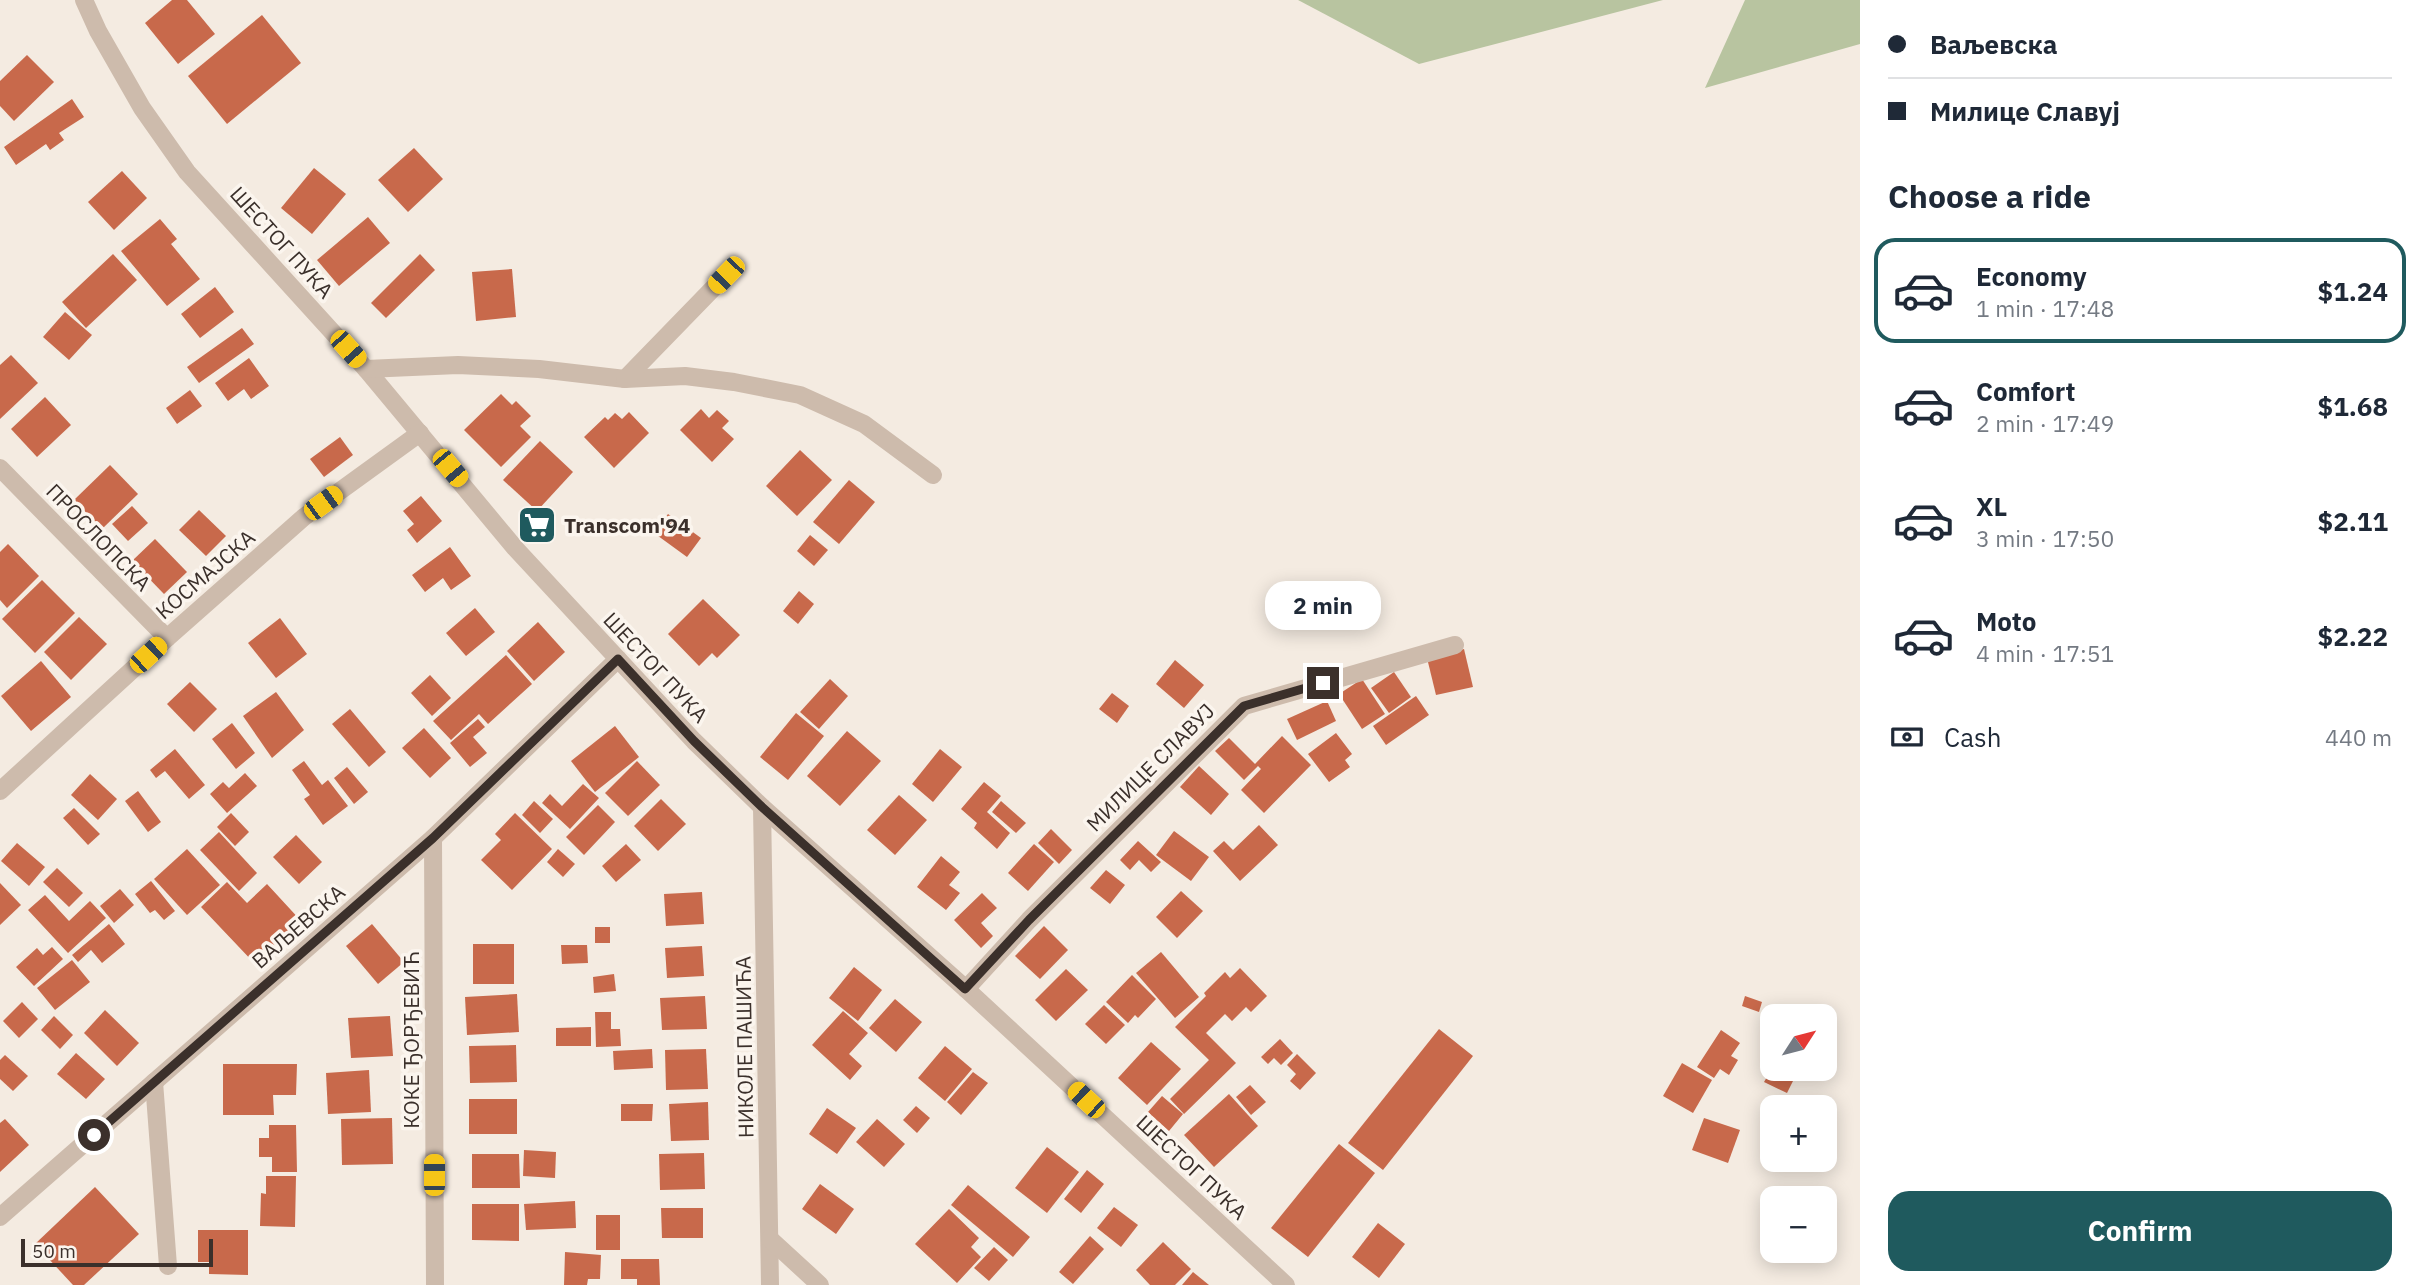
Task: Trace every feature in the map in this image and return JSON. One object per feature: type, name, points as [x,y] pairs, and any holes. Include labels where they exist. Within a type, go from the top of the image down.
[{"type":"street","name":"ШЕСТОГ ПУКА","points":[[83,0],[142,108],[187,172],[366,369],[515,548],[694,741],[762,807],[965,989],[1286,1285]]},
{"type":"street","points":[[625,379],[726,275]]},
{"type":"street","points":[[366,369],[458,365],[539,369],[625,379],[685,376],[734,382],[800,395],[864,424],[933,475]]},
{"type":"street","name":"КОСМАЈСКА","points":[[0,791],[166,638],[304,517],[420,433]]},
{"type":"street","name":"ПРОСЛОПСКА","points":[[0,468],[166,638]]},
{"type":"street","name":"МИЛИЦЕ СЛАВУЈ","points":[[965,989],[1029,920],[1244,706],[1455,645]]},
{"type":"street","name":"ВАЉЕВСКА","points":[[0,1217],[433,838],[618,659]]},
{"type":"street","name":"НИКОЛЕ ПАШИЋА","points":[[762,807],[770,1285]]},
{"type":"street","name":"КОКЕ ЂОРЂЕВИЋ","points":[[433,838],[435,1285]]},
{"type":"street","points":[[154,1082],[168,1266]]},
{"type":"street","points":[[770,1239],[820,1285]]},
{"type":"green space","points":[[1298,0],[1663,0],[1419,64]]},
{"type":"green space","points":[[1745,0],[1860,0],[1860,44],[1705,88]]},
{"type":"building","points":[[172,0],[187,0],[215,34],[178,64],[145,23]]},
{"type":"building","points":[[262,15],[301,63],[227,124],[188,76]]},
{"type":"building","points":[[27,55],[54,82],[14,121],[0,106],[0,81]]},
{"type":"building","points":[[72,99],[84,117],[59,133],[64,140],[50,150],[46,144],[16,165],[4,147]]},
{"type":"building","points":[[414,148],[443,179],[408,212],[378,180]]},
{"type":"building","points":[[314,168],[346,194],[312,234],[281,208]]},
{"type":"building","points":[[122,171],[147,198],[114,230],[88,202]]},
{"type":"building","points":[[368,217],[390,243],[339,286],[317,260]]},
{"type":"building","points":[[160,219],[177,239],[171,244],[200,279],[167,306],[121,251]]},
{"type":"building","points":[[113,254],[137,280],[86,328],[62,302]]},
{"type":"building","points":[[420,254],[435,270],[386,318],[371,303]]},
{"type":"building","points":[[512,269],[516,317],[476,321],[472,272]]},
{"type":"building","points":[[215,287],[234,312],[200,338],[181,314]]},
{"type":"building","points":[[65,312],[92,335],[69,360],[43,337]]},
{"type":"building","points":[[242,328],[254,344],[199,383],[187,367]]},
{"type":"building","points":[[11,355],[38,383],[0,419],[0,365]]},
{"type":"building","points":[[249,358],[269,386],[251,399],[244,389],[228,401],[215,383]]},
{"type":"building","points":[[190,390],[202,406],[177,424],[166,408]]},
{"type":"building","points":[[501,394],[512,405],[516,401],[531,416],[520,426],[531,437],[501,467],[464,430]]},
{"type":"building","points":[[45,397],[71,425],[37,457],[11,429]]},
{"type":"building","points":[[701,409],[709,418],[717,410],[729,421],[722,428],[734,439],[712,462],[680,430]]},
{"type":"building","points":[[629,412],[649,433],[614,468],[584,437],[605,417],[608,420],[615,413],[622,419]]},
{"type":"building","points":[[340,437],[353,455],[324,477],[310,459]]},
{"type":"building","points":[[540,441],[573,472],[537,511],[503,480]]},
{"type":"building","points":[[800,450],[832,480],[797,516],[766,486]]},
{"type":"building","points":[[110,465],[138,494],[102,529],[74,500]]},
{"type":"building","points":[[849,480],[875,502],[839,544],[813,522]]},
{"type":"building","points":[[421,496],[442,521],[417,543],[407,530],[414,524],[403,511]]},
{"type":"building","points":[[132,506],[148,523],[128,541],[112,524]]},
{"type":"building","points":[[199,510],[226,536],[206,556],[179,530]]},
{"type":"building","points":[[668,514],[701,538],[687,557],[654,533]]},
{"type":"building","points":[[810,535],[828,550],[814,566],[797,551]]},
{"type":"building","points":[[155,539],[187,572],[164,594],[132,561]]},
{"type":"building","points":[[8,544],[39,576],[7,608],[0,600],[0,552]]},
{"type":"building","points":[[450,547],[471,576],[451,590],[443,578],[425,592],[412,575]]},
{"type":"building","points":[[42,580],[75,613],[35,653],[2,619]]},
{"type":"building","points":[[799,591],[814,604],[798,624],[783,611]]},
{"type":"building","points":[[703,599],[740,635],[717,658],[712,653],[699,666],[668,634]]},
{"type":"building","points":[[475,608],[495,632],[466,656],[446,633]]},
{"type":"building","points":[[79,617],[107,644],[71,680],[44,652]]},
{"type":"building","points":[[280,618],[307,654],[276,678],[248,643]]},
{"type":"building","points":[[538,622],[565,652],[534,681],[507,651]]},
{"type":"building","points":[[1464,649],[1473,687],[1436,695],[1427,658]]},
{"type":"building","points":[[506,655],[532,684],[488,724],[479,714],[451,740],[433,721]]},
{"type":"building","points":[[1175,660],[1204,685],[1184,708],[1156,684]]},
{"type":"building","points":[[41,661],[71,697],[31,731],[1,696]]},
{"type":"building","points":[[1394,672],[1411,697],[1389,713],[1371,688]]},
{"type":"building","points":[[430,675],[451,698],[432,716],[411,693]]},
{"type":"building","points":[[830,679],[848,696],[819,729],[800,712]]},
{"type":"building","points":[[1362,679],[1385,714],[1362,729],[1339,694]]},
{"type":"building","points":[[190,682],[217,709],[194,732],[167,704]]},
{"type":"building","points":[[276,692],[304,730],[272,758],[243,716]]},
{"type":"building","points":[[1112,693],[1129,706],[1117,723],[1099,709]]},
{"type":"building","points":[[1416,696],[1429,715],[1386,745],[1373,726]]},
{"type":"building","points":[[1327,701],[1336,721],[1297,740],[1287,719]]},
{"type":"building","points":[[350,709],[386,752],[369,767],[332,724]]},
{"type":"building","points":[[796,713],[824,736],[788,780],[760,757]]},
{"type":"building","points":[[478,719],[485,727],[473,737],[487,753],[470,767],[450,743]]},
{"type":"building","points":[[232,723],[255,753],[236,769],[212,739]]},
{"type":"building","points":[[615,726],[639,757],[595,792],[571,761]]},
{"type":"building","points":[[424,728],[451,758],[430,778],[402,748]]},
{"type":"building","points":[[847,731],[881,761],[840,806],[807,776]]},
{"type":"building","points":[[1336,733],[1352,754],[1345,760],[1350,767],[1329,782],[1308,754]]},
{"type":"building","points":[[1282,736],[1311,765],[1264,813],[1241,790],[1261,769],[1258,766],[1244,780],[1215,751],[1229,738],[1255,764]]},
{"type":"building","points":[[175,749],[205,785],[189,799],[165,771],[156,778],[150,770]]},
{"type":"building","points":[[940,749],[962,767],[933,802],[912,784]]},
{"type":"building","points":[[304,761],[322,785],[328,780],[348,806],[323,825],[304,799],[310,795],[292,770]]},
{"type":"building","points":[[637,761],[660,785],[628,816],[605,793]]},
{"type":"building","points":[[1199,766],[1229,794],[1211,815],[1180,787]]},
{"type":"building","points":[[347,767],[368,792],[354,804],[334,778]]},
{"type":"building","points":[[245,773],[257,786],[227,813],[210,794],[223,782],[229,788]]},
{"type":"building","points":[[90,774],[117,799],[98,820],[71,795]]},
{"type":"building","points":[[984,782],[1001,796],[987,812],[1010,833],[997,849],[974,828],[977,823],[961,809]]},
{"type":"building","points":[[583,784],[599,798],[570,829],[542,803],[550,794],[562,806]]},
{"type":"building","points":[[138,791],[161,822],[148,832],[125,801]]},
{"type":"building","points":[[899,795],[927,820],[895,855],[867,830]]},
{"type":"building","points":[[661,799],[686,824],[658,851],[634,826]]},
{"type":"building","points":[[534,801],[553,819],[540,833],[522,815]]},
{"type":"building","points":[[1001,801],[1026,823],[1016,833],[992,812]]},
{"type":"building","points":[[598,805],[615,822],[584,855],[566,837]]},
{"type":"building","points":[[74,808],[100,834],[88,845],[63,818]]},
{"type":"building","points":[[231,813],[249,832],[235,846],[217,827]]},
{"type":"building","points":[[515,813],[552,849],[512,890],[481,860],[501,840],[495,834]]},
{"type":"building","points":[[1259,825],[1278,845],[1240,881],[1213,851],[1224,841],[1233,850]]},
{"type":"building","points":[[1051,829],[1072,850],[1059,864],[1038,843]]},
{"type":"building","points":[[1174,831],[1209,857],[1191,881],[1156,855]]},
{"type":"building","points":[[219,832],[257,873],[239,891],[200,850]]},
{"type":"building","points":[[296,835],[322,862],[299,884],[273,857]]},
{"type":"building","points":[[1138,841],[1161,862],[1151,872],[1139,860],[1130,870],[1120,860]]},
{"type":"building","points":[[17,843],[45,867],[29,886],[1,861]]},
{"type":"building","points":[[626,844],[641,860],[616,882],[602,866]]},
{"type":"building","points":[[1034,844],[1054,862],[1028,891],[1008,873]]},
{"type":"building","points":[[187,849],[220,885],[187,915],[154,879]]},
{"type":"building","points":[[558,849],[575,864],[563,877],[547,862]]},
{"type":"building","points":[[941,856],[960,872],[949,885],[960,893],[946,910],[917,887]]},
{"type":"building","points":[[57,868],[83,893],[69,907],[43,882]]},
{"type":"building","points":[[1106,870],[1125,885],[1110,904],[1090,888]]},
{"type":"building","points":[[151,881],[175,911],[164,920],[155,910],[150,913],[135,894]]},
{"type":"building","points":[[227,882],[247,903],[267,884],[302,922],[256,965],[201,907]]},
{"type":"building","points":[[0,883],[21,905],[0,925]]},
{"type":"building","points":[[120,889],[134,905],[114,923],[100,906]]},
{"type":"building","points":[[1181,891],[1203,911],[1177,938],[1156,917]]},
{"type":"building","points":[[702,892],[704,924],[666,926],[664,894]]},
{"type":"building","points":[[982,893],[997,908],[981,923],[993,936],[981,948],[954,920]]},
{"type":"building","points":[[45,895],[69,921],[90,901],[106,918],[68,953],[28,910]]},
{"type":"building","points":[[109,924],[125,944],[102,963],[91,950],[78,962],[72,955]]},
{"type":"building","points":[[372,924],[404,962],[378,984],[346,946]]},
{"type":"building","points":[[1044,926],[1068,950],[1040,979],[1015,956]]},
{"type":"building","points":[[595,927],[610,927],[610,943],[595,943]]},
{"type":"building","points":[[473,944],[514,944],[514,984],[473,984]]},
{"type":"building","points":[[561,945],[587,945],[588,963],[562,964]]},
{"type":"building","points":[[702,946],[704,976],[667,978],[665,948]]},
{"type":"building","points":[[52,947],[63,959],[34,986],[16,967],[37,948],[43,955]]},
{"type":"building","points":[[1161,952],[1199,997],[1175,1018],[1136,973]]},
{"type":"building","points":[[72,960],[90,982],[55,1010],[37,988]]},
{"type":"building","points":[[854,967],[882,990],[858,1021],[829,998]]},
{"type":"building","points":[[1240,968],[1267,996],[1251,1012],[1246,1007],[1232,1021],[1225,1014],[1206,1033],[1236,1063],[1184,1114],[1170,1099],[1209,1060],[1175,1027],[1225,972],[1230,978]]},
{"type":"building","points":[[1066,969],[1088,990],[1056,1021],[1035,1000]]},
{"type":"building","points":[[614,974],[616,991],[594,993],[593,977]]},
{"type":"building","points":[[1132,975],[1156,999],[1138,1018],[1135,1015],[1128,1023],[1106,1002]]},
{"type":"building","points":[[517,994],[519,1032],[467,1035],[465,997]]},
{"type":"building","points":[[705,996],[707,1029],[662,1030],[660,998]]},
{"type":"building","points":[[1745,996],[1762,1002],[1759,1012],[1742,1006]]},
{"type":"building","points":[[895,999],[922,1022],[896,1052],[869,1028]]},
{"type":"building","points":[[22,1002],[38,1019],[19,1038],[3,1021]]},
{"type":"building","points":[[1104,1005],[1125,1025],[1106,1044],[1085,1024]]},
{"type":"building","points":[[105,1010],[139,1043],[117,1066],[84,1033]]},
{"type":"building","points":[[843,1011],[868,1033],[849,1054],[862,1066],[850,1080],[812,1045]]},
{"type":"building","points":[[595,1012],[611,1012],[611,1029],[620,1029],[621,1046],[596,1047]]},
{"type":"building","points":[[54,1016],[73,1035],[60,1049],[41,1030]]},
{"type":"building","points":[[390,1016],[393,1056],[351,1058],[348,1018]]},
{"type":"building","points":[[591,1027],[591,1046],[556,1046],[556,1028]]},
{"type":"building","points":[[1439,1029],[1473,1056],[1383,1170],[1348,1143]]},
{"type":"building","points":[[1721,1030],[1740,1043],[1731,1056],[1738,1060],[1729,1075],[1720,1069],[1714,1078],[1697,1067]]},
{"type":"building","points":[[1280,1039],[1293,1053],[1281,1065],[1274,1058],[1268,1064],[1261,1057]]},
{"type":"building","points":[[1151,1042],[1181,1069],[1147,1105],[1118,1078]]},
{"type":"building","points":[[516,1045],[517,1082],[470,1083],[469,1046]]},
{"type":"building","points":[[945,1046],[972,1069],[945,1101],[918,1078]]},
{"type":"building","points":[[652,1049],[653,1068],[614,1070],[613,1051]]},
{"type":"building","points":[[706,1049],[708,1089],[666,1090],[665,1050]]},
{"type":"building","points":[[76,1053],[105,1079],[86,1099],[57,1074]]},
{"type":"building","points":[[1297,1054],[1316,1073],[1300,1090],[1290,1081],[1296,1074],[1287,1065]]},
{"type":"building","points":[[5,1055],[28,1076],[13,1091],[0,1079],[0,1060]]},
{"type":"building","points":[[1682,1063],[1712,1080],[1693,1113],[1663,1096]]},
{"type":"building","points":[[223,1064],[297,1064],[296,1095],[273,1095],[274,1115],[223,1115]]},
{"type":"building","points":[[369,1070],[371,1112],[328,1114],[326,1073]]},
{"type":"building","points":[[973,1072],[988,1083],[961,1115],[947,1102]]},
{"type":"building","points":[[1764,1082],[1792,1082],[1787,1093]]},
{"type":"building","points":[[1250,1085],[1266,1102],[1251,1115],[1236,1097]]},
{"type":"building","points":[[1229,1094],[1258,1126],[1214,1167],[1184,1135]]},
{"type":"building","points":[[1162,1096],[1183,1114],[1169,1131],[1148,1112]]},
{"type":"building","points":[[469,1099],[517,1099],[517,1134],[469,1134]]},
{"type":"building","points":[[708,1102],[709,1140],[671,1141],[669,1104]]},
{"type":"building","points":[[621,1104],[653,1104],[652,1121],[621,1121]]},
{"type":"building","points":[[916,1106],[930,1118],[917,1133],[903,1120]]},
{"type":"building","points":[[827,1108],[856,1128],[837,1154],[809,1134]]},
{"type":"building","points":[[392,1118],[393,1164],[342,1165],[341,1119]]},
{"type":"building","points":[[1704,1118],[1740,1130],[1728,1163],[1692,1150]]},
{"type":"building","points":[[5,1119],[29,1145],[0,1172],[0,1123]]},
{"type":"building","points":[[877,1119],[905,1144],[884,1167],[856,1142]]},
{"type":"building","points":[[269,1125],[296,1125],[297,1172],[272,1172],[272,1157],[259,1157],[259,1138],[269,1138]]},
{"type":"building","points":[[1339,1144],[1375,1173],[1308,1257],[1271,1228]]},
{"type":"building","points":[[1047,1147],[1079,1172],[1047,1213],[1015,1188]]},
{"type":"building","points":[[524,1150],[556,1152],[555,1178],[523,1176]]},
{"type":"building","points":[[704,1153],[705,1189],[660,1190],[659,1154]]},
{"type":"building","points":[[472,1154],[519,1154],[520,1188],[472,1188]]},
{"type":"building","points":[[1087,1170],[1104,1184],[1081,1213],[1064,1199]]},
{"type":"building","points":[[266,1176],[296,1176],[295,1227],[260,1226],[261,1193],[266,1194]]},
{"type":"building","points":[[820,1184],[854,1209],[836,1234],[802,1209]]},
{"type":"building","points":[[968,1185],[1030,1237],[1013,1257],[951,1205]]},
{"type":"building","points":[[95,1187],[139,1234],[84,1285],[73,1285],[35,1244]]},
{"type":"building","points":[[575,1201],[576,1228],[526,1230],[524,1204]]},
{"type":"building","points":[[472,1204],[519,1204],[519,1241],[472,1240]]},
{"type":"building","points":[[1114,1207],[1138,1225],[1121,1247],[1097,1228]]},
{"type":"building","points":[[661,1208],[703,1208],[703,1238],[662,1238]]},
{"type":"building","points":[[949,1209],[979,1238],[971,1247],[981,1257],[957,1283],[915,1244]]},
{"type":"building","points":[[596,1215],[620,1215],[620,1250],[596,1250]]},
{"type":"building","points":[[1378,1223],[1405,1244],[1379,1278],[1352,1257]]},
{"type":"building","points":[[198,1230],[248,1230],[248,1275],[209,1274],[209,1262],[198,1262]]},
{"type":"building","points":[[1090,1236],[1104,1249],[1073,1284],[1059,1272]]},
{"type":"building","points":[[1163,1242],[1191,1269],[1175,1285],[1150,1285],[1136,1270]]},
{"type":"building","points":[[994,1247],[1008,1260],[989,1281],[974,1268]]},
{"type":"building","points":[[565,1252],[601,1255],[600,1279],[588,1279],[587,1285],[564,1285]]},
{"type":"building","points":[[621,1259],[659,1259],[660,1285],[637,1285],[637,1279],[621,1279]]},
{"type":"building","points":[[1193,1272],[1209,1285],[1182,1285]]},
{"type":"place","name":"Transcom'94","points":[[537,525]]},
{"type":"route","points":[[94,1135],[433,838],[618,659],[694,741],[762,807],[965,989],[1029,920],[1244,706],[1323,683]]}]
